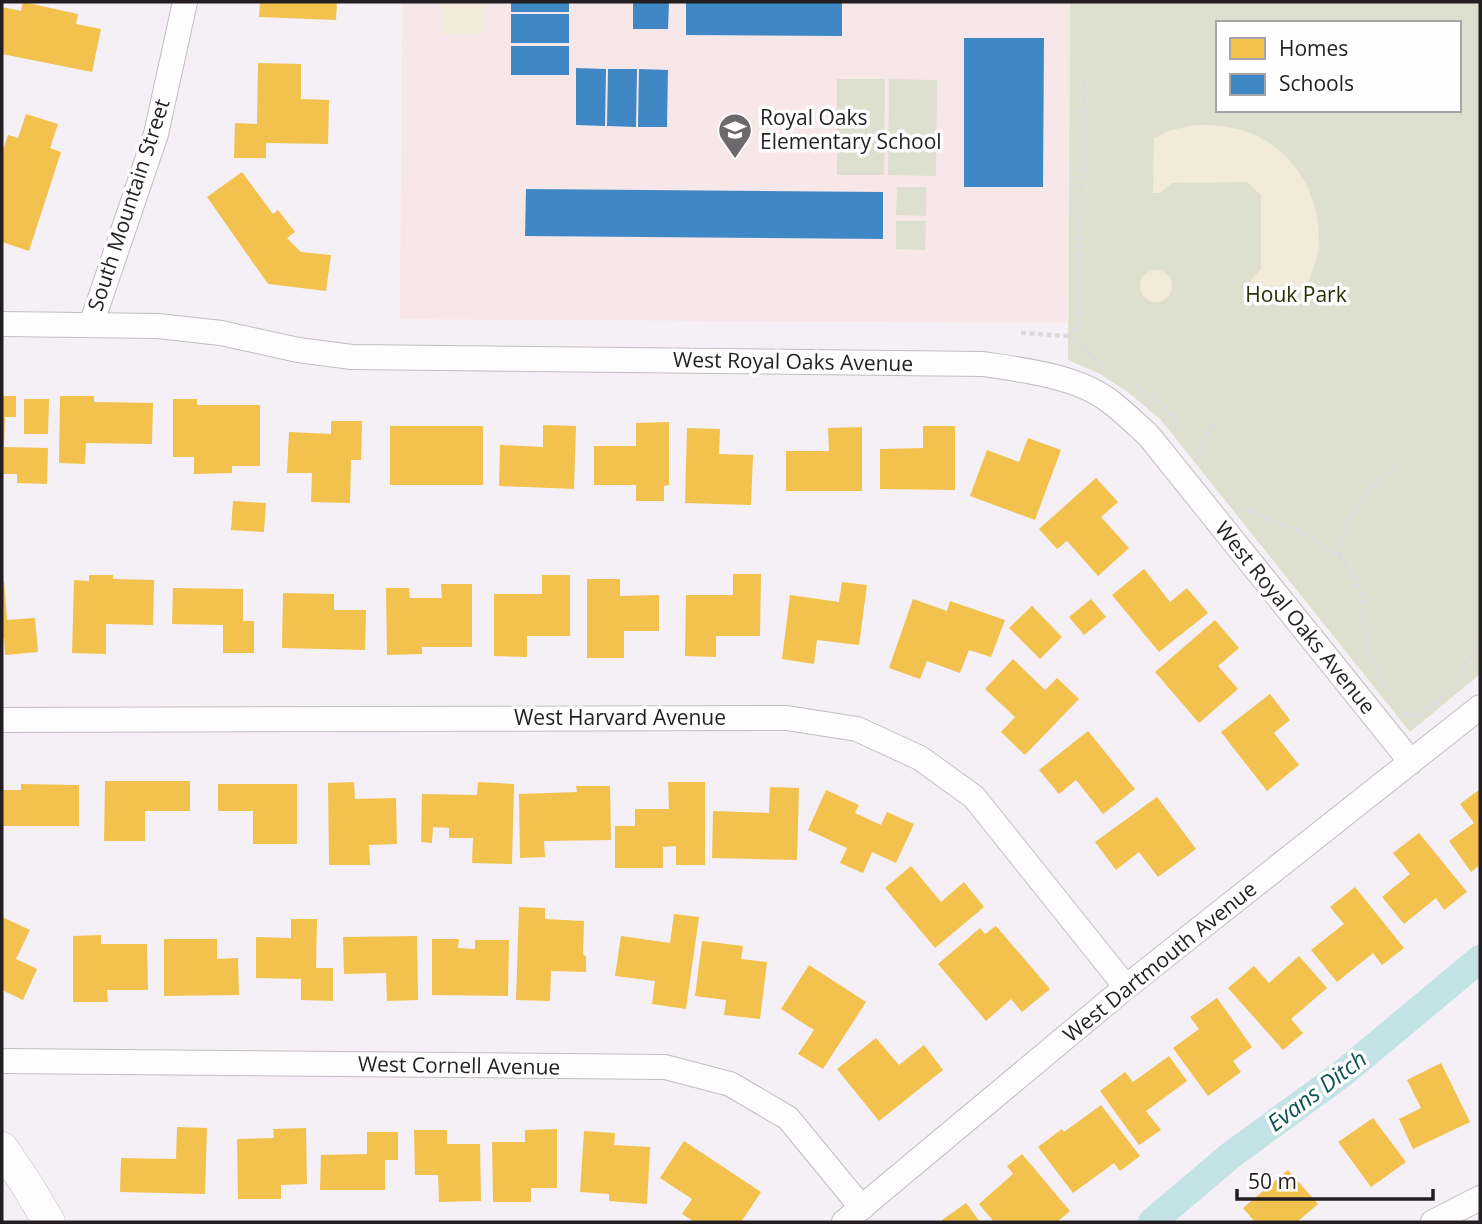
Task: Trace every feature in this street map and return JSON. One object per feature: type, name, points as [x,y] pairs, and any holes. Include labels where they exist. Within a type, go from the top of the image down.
[{"type":"street","name":"South Mountain Street","points":[[91,325],[156,134],[185,2]]},
{"type":"street","name":"West Royal Oaks Avenue","points":[[2,324],[158,326],[352,357],[983,364],[1043,373],[1088,389],[1107,399],[1149,436],[1411,762]]},
{"type":"street","name":"West Dartmouth Avenue","points":[[853,1215],[1126,987],[1480,707]]},
{"type":"street","name":"West Harvard Avenue","points":[[2,720],[787,718],[857,729],[920,758],[974,797],[1126,987]]},
{"type":"street","name":"West Cornell Avenue","points":[[2,1061],[665,1067],[730,1084],[788,1118],[853,1215]]},
{"type":"street","points":[[2,1148],[49,1222]]},
{"type":"street","points":[[1433,1222],[1480,1198]]},
{"type":"path","points":[[1069,337],[1079,324],[1084,82]]},
{"type":"path","points":[[1021,333],[1069,337],[1108,369]]},
{"type":"path","points":[[1133,385],[1152,396],[1169,412],[1180,434]]},
{"type":"path","points":[[1192,454],[1198,461],[1204,437],[1218,421]]},
{"type":"path","points":[[1338,556],[1349,523],[1363,498],[1395,465]]},
{"type":"path","points":[[1238,507],[1303,533],[1338,556],[1352,572],[1362,594],[1367,647],[1391,698]]},
{"type":"path","points":[[1397,709],[1408,715],[1421,715],[1457,685],[1480,636]]},
{"type":"shaded area","name":"Royal Oaks Elementary School","points":[[402,2],[1070,2],[1067,323],[400,319]]},
{"type":"green space","name":"Houk Park","points":[[1070,2],[1480,2],[1480,674],[1410,732],[1161,420],[1129,393],[1100,374],[1068,360]]},
{"type":"green space","points":[[837,79],[885,79],[884,175],[837,175]]},
{"type":"green space","points":[[889,79],[937,80],[936,176],[888,175]]},
{"type":"green space","points":[[897,187],[926,187],[926,216],[896,215]]},
{"type":"green space","points":[[896,221],[926,221],[925,250],[896,249]]},
{"type":"sand","points":[[442,2],[484,2],[484,34],[442,34]]},
{"type":"sand","points":[[1196,125],[1224,126],[1249,132],[1268,142],[1297,170],[1308,188],[1319,228],[1317,255],[1304,291],[1251,290],[1251,281],[1261,268],[1261,195],[1247,182],[1172,183],[1160,193],[1153,193],[1154,138],[1171,130]]},
{"type":"sand","points":[[1156,270],[1167,275],[1172,286],[1167,297],[1156,302],[1145,297],[1140,286],[1145,275]]},
{"type":"building: Homes","points":[[23,2],[78,14],[76,24],[101,29],[92,72],[2,54],[2,7],[21,11]]},
{"type":"building: Homes","points":[[260,2],[337,2],[336,20],[259,17]]},
{"type":"building: Homes","points":[[258,63],[301,64],[301,99],[329,100],[328,144],[266,143],[266,158],[234,158],[235,123],[257,124]]},
{"type":"building: Homes","points":[[26,114],[58,124],[50,148],[61,152],[29,251],[2,242],[2,153],[8,135],[18,138]]},
{"type":"building: Homes","points":[[242,172],[273,214],[278,210],[295,232],[287,238],[301,252],[331,255],[326,291],[268,284],[207,197]]},
{"type":"building: Homes","points":[[2,396],[16,396],[16,417],[5,417],[4,447],[48,448],[47,484],[17,483],[17,474],[2,474]]},
{"type":"building: Homes","points":[[60,396],[94,396],[94,402],[153,403],[152,444],[86,443],[85,464],[59,463]]},
{"type":"building: Homes","points":[[24,399],[49,399],[48,434],[24,434]]},
{"type":"building: Homes","points":[[173,399],[197,399],[197,405],[260,405],[260,466],[232,466],[232,473],[194,474],[194,457],[173,457]]},
{"type":"building: Homes","points":[[331,421],[362,421],[361,460],[351,460],[350,503],[311,502],[312,473],[287,473],[289,432],[331,434]]},
{"type":"building: Homes","points":[[669,422],[669,485],[664,486],[664,501],[636,501],[636,485],[594,485],[594,446],[636,446],[636,423]]},
{"type":"building: Homes","points":[[543,425],[576,426],[574,489],[499,486],[500,445],[543,447]]},
{"type":"building: Homes","points":[[390,426],[483,426],[483,485],[390,485]]},
{"type":"building: Homes","points":[[923,426],[955,426],[955,490],[880,489],[880,449],[923,448]]},
{"type":"building: Homes","points":[[862,427],[862,491],[786,491],[786,451],[829,451],[828,428]]},
{"type":"building: Homes","points":[[687,428],[720,429],[719,454],[753,455],[751,505],[685,503]]},
{"type":"building: Homes","points":[[1028,438],[1061,450],[1035,520],[970,496],[987,450],[1019,462]]},
{"type":"building: Homes","points":[[1096,478],[1118,502],[1101,517],[1129,548],[1098,576],[1067,541],[1057,549],[1039,529]]},
{"type":"building: Homes","points":[[233,501],[266,503],[264,532],[231,530]]},
{"type":"building: Homes","points":[[1144,569],[1170,602],[1187,588],[1208,613],[1159,652],[1112,595]]},
{"type":"building: Homes","points":[[733,574],[761,574],[760,636],[716,636],[716,657],[685,656],[686,595],[733,595]]},
{"type":"building: Homes","points":[[89,575],[113,575],[113,579],[154,580],[153,625],[106,624],[106,654],[72,653],[74,580],[89,581]]},
{"type":"building: Homes","points":[[542,575],[570,575],[570,636],[527,636],[527,657],[494,656],[494,594],[542,594]]},
{"type":"building: Homes","points":[[587,579],[620,579],[620,596],[659,595],[659,631],[624,631],[624,658],[587,658]]},
{"type":"building: Homes","points":[[4,581],[7,620],[35,618],[38,652],[5,655],[2,638]]},
{"type":"building: Homes","points":[[842,582],[867,585],[859,645],[817,640],[814,664],[782,659],[790,595],[839,602]]},
{"type":"building: Homes","points":[[441,584],[472,584],[472,647],[422,647],[422,654],[387,655],[386,588],[409,588],[410,598],[442,598]]},
{"type":"building: Homes","points":[[173,588],[243,589],[243,621],[254,621],[254,653],[223,653],[223,625],[172,624]]},
{"type":"building: Homes","points":[[283,593],[334,594],[334,610],[366,610],[365,650],[282,648]]},
{"type":"building: Homes","points":[[913,599],[947,611],[950,601],[1005,620],[991,657],[969,650],[960,673],[927,661],[920,679],[889,668]]},
{"type":"building: Homes","points":[[1091,599],[1106,617],[1084,635],[1069,617]]},
{"type":"building: Homes","points":[[1032,606],[1062,637],[1040,659],[1009,628]]},
{"type":"building: Homes","points":[[1215,620],[1239,648],[1218,666],[1238,689],[1199,723],[1155,672]]},
{"type":"building: Homes","points":[[1013,659],[1045,690],[1057,678],[1079,699],[1025,755],[1001,732],[1015,717],[985,689]]},
{"type":"building: Homes","points":[[1270,694],[1290,720],[1274,733],[1299,765],[1267,791],[1221,732]]},
{"type":"building: Homes","points":[[1088,731],[1135,789],[1103,814],[1076,780],[1059,794],[1039,770]]},
{"type":"building: Homes","points":[[105,781],[190,781],[190,811],[145,811],[145,841],[104,841]]},
{"type":"building: Homes","points":[[354,782],[355,799],[396,798],[397,844],[369,845],[370,865],[329,865],[328,783]]},
{"type":"building: Homes","points":[[478,782],[514,784],[512,864],[472,863],[473,838],[449,838],[449,828],[433,827],[432,843],[421,842],[422,794],[477,795]]},
{"type":"building: Homes","points":[[668,782],[705,782],[705,865],[676,865],[676,846],[663,847],[663,868],[615,868],[615,826],[635,826],[635,809],[669,809]]},
{"type":"building: Homes","points":[[21,784],[79,785],[79,826],[2,826],[2,790],[21,790]]},
{"type":"building: Homes","points":[[218,784],[297,784],[297,844],[253,844],[253,811],[218,811]]},
{"type":"building: Homes","points":[[576,786],[610,786],[611,840],[544,841],[545,857],[520,858],[519,794],[577,792]]},
{"type":"building: Homes","points":[[770,787],[799,788],[797,860],[712,858],[713,811],[769,813]]},
{"type":"building: Homes","points":[[1480,789],[1480,865],[1471,872],[1449,841],[1474,823],[1460,804]]},
{"type":"building: Homes","points":[[826,790],[859,805],[855,813],[881,825],[887,812],[914,824],[896,863],[872,852],[863,873],[840,863],[847,848],[808,830]]},
{"type":"building: Homes","points":[[1157,797],[1196,849],[1158,877],[1139,852],[1116,870],[1095,842]]},
{"type":"building: Homes","points":[[1419,833],[1467,892],[1444,910],[1436,898],[1404,924],[1382,897],[1410,874],[1393,853]]},
{"type":"building: Homes","points":[[911,866],[941,902],[964,882],[984,907],[935,948],[885,888]]},
{"type":"building: Homes","points":[[1355,887],[1404,948],[1382,965],[1373,953],[1337,982],[1311,950],[1344,924],[1330,907]]},
{"type":"building: Homes","points":[[519,907],[545,908],[545,919],[584,921],[583,955],[586,956],[586,972],[551,971],[550,1001],[516,1000]]},
{"type":"building: Homes","points":[[674,914],[699,917],[686,1009],[652,1004],[655,981],[615,976],[621,936],[670,943]]},
{"type":"building: Homes","points":[[2,917],[30,930],[16,959],[37,969],[23,1000],[2,990]]},
{"type":"building: Homes","points":[[291,919],[317,919],[316,968],[333,968],[333,1001],[301,1000],[301,979],[256,978],[256,937],[291,938]]},
{"type":"building: Homes","points":[[996,926],[1050,989],[1022,1012],[1011,999],[986,1021],[938,964],[980,928],[985,934]]},
{"type":"building: Homes","points":[[101,935],[101,944],[147,944],[148,990],[107,990],[108,1002],[73,1002],[73,936]]},
{"type":"building: Homes","points":[[417,936],[418,1000],[387,1001],[386,973],[344,974],[343,937]]},
{"type":"building: Homes","points":[[164,939],[217,939],[217,959],[238,958],[239,995],[164,996]]},
{"type":"building: Homes","points":[[432,939],[459,939],[458,948],[475,949],[475,940],[509,940],[508,996],[432,995]]},
{"type":"building: Homes","points":[[702,941],[743,946],[741,959],[767,962],[760,1019],[724,1015],[726,1000],[695,996]]},
{"type":"building: Homes","points":[[1299,956],[1327,988],[1291,1019],[1303,1033],[1283,1050],[1228,988],[1254,966],[1269,983]]},
{"type":"building: Homes","points":[[809,965],[866,1002],[823,1069],[798,1054],[814,1030],[781,1009]]},
{"type":"building: Homes","points":[[1217,998],[1252,1047],[1233,1061],[1241,1072],[1208,1096],[1173,1048],[1199,1029],[1190,1017]]},
{"type":"building: Homes","points":[[876,1038],[899,1065],[924,1045],[943,1070],[879,1121],[837,1069]]},
{"type":"building: Homes","points":[[1169,1056],[1187,1081],[1146,1111],[1161,1130],[1139,1145],[1100,1091],[1125,1072],[1133,1082]]},
{"type":"building: Homes","points":[[1441,1063],[1470,1122],[1413,1149],[1399,1119],[1421,1108],[1407,1080]]},
{"type":"building: Homes","points":[[1101,1105],[1140,1156],[1120,1171],[1114,1163],[1073,1193],[1038,1147]]},
{"type":"building: Homes","points":[[1373,1118],[1406,1162],[1371,1187],[1338,1142]]},
{"type":"building: Homes","points":[[177,1127],[207,1128],[205,1194],[120,1192],[121,1158],[176,1159]]},
{"type":"building: Homes","points":[[306,1128],[307,1184],[281,1185],[281,1199],[238,1199],[237,1139],[274,1138],[273,1129]]},
{"type":"building: Homes","points":[[557,1129],[557,1188],[531,1188],[531,1202],[493,1202],[492,1142],[525,1142],[525,1130]]},
{"type":"building: Homes","points":[[414,1130],[447,1130],[447,1144],[480,1144],[481,1201],[439,1202],[438,1175],[415,1175]]},
{"type":"building: Homes","points":[[584,1131],[615,1133],[614,1145],[650,1147],[647,1204],[609,1201],[609,1194],[580,1192]]},
{"type":"building: Homes","points":[[367,1132],[398,1132],[398,1160],[385,1160],[385,1190],[320,1190],[321,1155],[367,1154]]},
{"type":"building: Homes","points":[[684,1141],[761,1192],[741,1222],[695,1222],[682,1214],[692,1199],[660,1178]]},
{"type":"building: Homes","points":[[1022,1154],[1070,1211],[1057,1222],[994,1222],[979,1204],[1013,1174],[1007,1166]]},
{"type":"building: Homes","points":[[1288,1170],[1318,1204],[1297,1222],[1255,1222],[1243,1208]]},
{"type":"building: Homes","points":[[966,1203],[980,1222],[942,1220]]},
{"type":"building: Schools","points":[[511,2],[569,2],[569,12],[511,12]]},
{"type":"building: Schools","points":[[633,2],[669,2],[668,29],[633,29]]},
{"type":"building: Schools","points":[[686,2],[842,2],[842,36],[686,35]]},
{"type":"building: Schools","points":[[511,14],[569,14],[569,43],[511,43]]},
{"type":"building: Schools","points":[[964,38],[1044,38],[1043,187],[964,187]]},
{"type":"building: Schools","points":[[511,46],[569,46],[569,75],[511,75]]},
{"type":"building: Schools","points":[[576,68],[606,69],[605,126],[576,125]]},
{"type":"building: Schools","points":[[608,69],[637,69],[636,127],[607,126]]},
{"type":"building: Schools","points":[[639,69],[668,70],[667,127],[638,127]]},
{"type":"building: Schools","points":[[526,189],[883,192],[883,239],[525,236]]},
{"type":"waterway","name":"Evans Ditch","points":[[1152,1222],[1231,1155],[1342,1074],[1480,959]]},
{"type":"place","name":"Royal Oaks Elementary School","points":[[735,160]]}]
